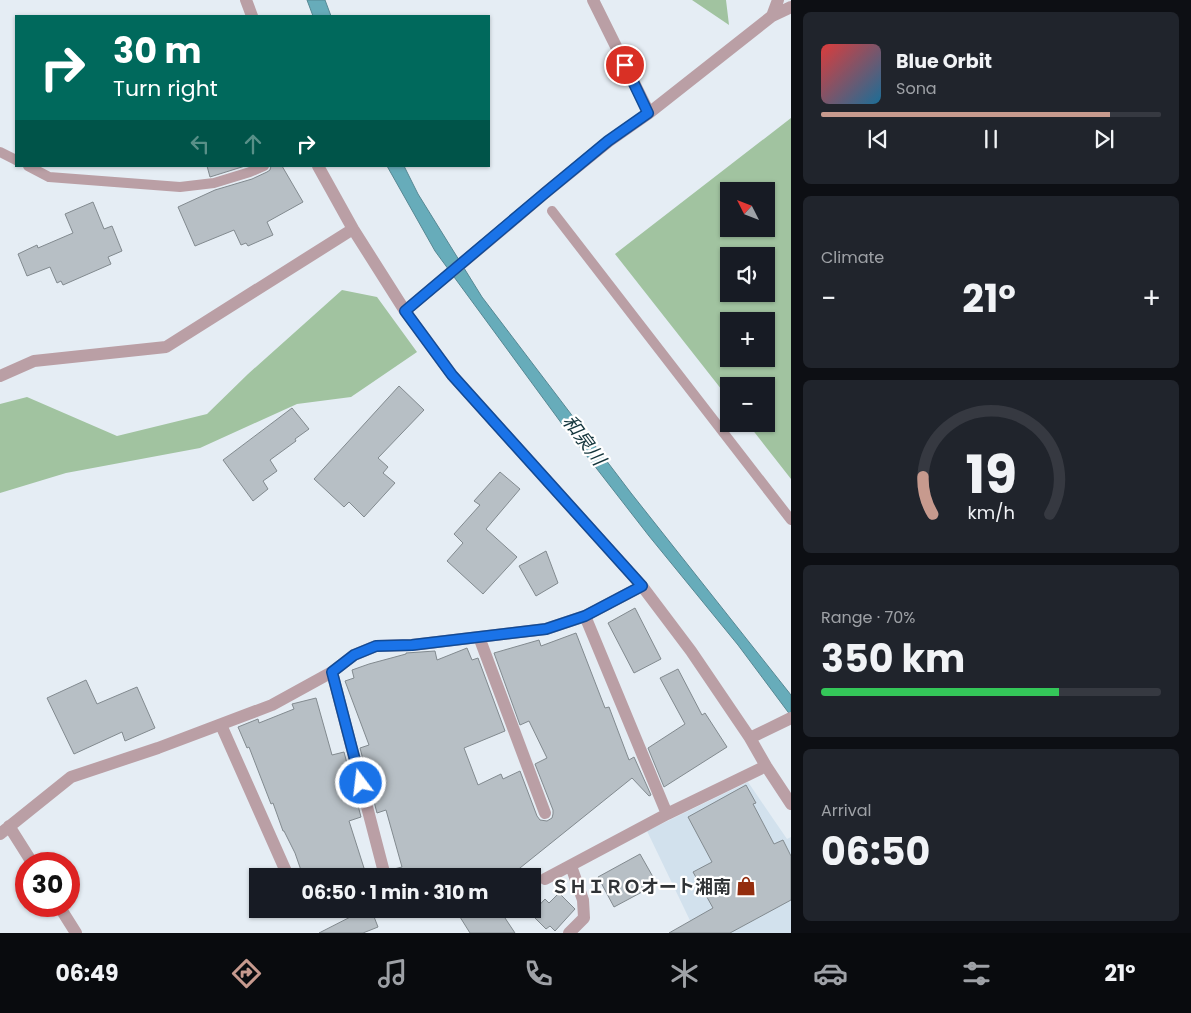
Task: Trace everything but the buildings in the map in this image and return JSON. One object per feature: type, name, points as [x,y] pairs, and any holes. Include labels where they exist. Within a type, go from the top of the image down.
[{"type":"street","points":[[246,0],[252,15]]},
{"type":"street","points":[[593,0],[648,113]]},
{"type":"street","points":[[772,16],[778,0]]},
{"type":"street","points":[[405,311],[608,141],[648,113],[772,16],[791,7]]},
{"type":"street","points":[[319,167],[353,229],[405,311],[452,375],[642,586],[691,651],[750,738],[791,804]]},
{"type":"street","points":[[0,376],[34,361],[166,347],[353,229]]},
{"type":"street","points":[[22,852],[4,830],[71,777],[158,748],[272,705],[332,672],[354,655],[376,646],[412,645],[546,629],[585,616],[642,586]]},
{"type":"street","points":[[585,616],[667,814]]},
{"type":"street","points":[[479,637],[545,813]]},
{"type":"street","points":[[332,672],[383,868]]},
{"type":"street","points":[[750,738],[791,718]]},
{"type":"street","points":[[221,725],[284,868]]},
{"type":"street","points":[[545,879],[667,814],[766,766]]},
{"type":"street","points":[[569,933],[584,918],[583,900],[571,866]]},
{"type":"street","points":[[66,917],[76,933]]},
{"type":"lane","points":[[0,152],[15,160]]},
{"type":"lane","points":[[30,167],[49,177],[180,187],[214,183],[262,167]]},
{"type":"lane","points":[[552,211],[791,520]]},
{"type":"shaded area","points":[[748,782],[787,839],[791,837],[791,933],[696,933],[647,831]]},
{"type":"green space","points":[[692,0],[726,0],[729,25]]},
{"type":"green space","points":[[791,118],[791,479],[754,432],[775,432],[775,377],[720,377],[720,388],[615,254]]},
{"type":"green space","points":[[342,290],[377,297],[417,352],[351,397],[297,404],[200,448],[66,473],[0,493],[0,404],[27,397],[117,436],[207,414],[248,374]]},
{"type":"water","points":[[307,0],[325,0],[331,15],[313,15]]},
{"type":"water","name":"和泉川","points":[[388,167],[404,167],[418,194],[482,297],[631,493],[791,695],[791,716],[738,645],[649,536],[562,424],[435,251]]},
{"type":"place","name":"ＳＨＩＲＯオート湘南","points":[[746,886]]},
{"type":"route","points":[[361,783],[332,672],[354,655],[376,646],[412,645],[546,629],[585,616],[642,586],[452,375],[405,311],[608,141],[648,113],[625,65]]}]
